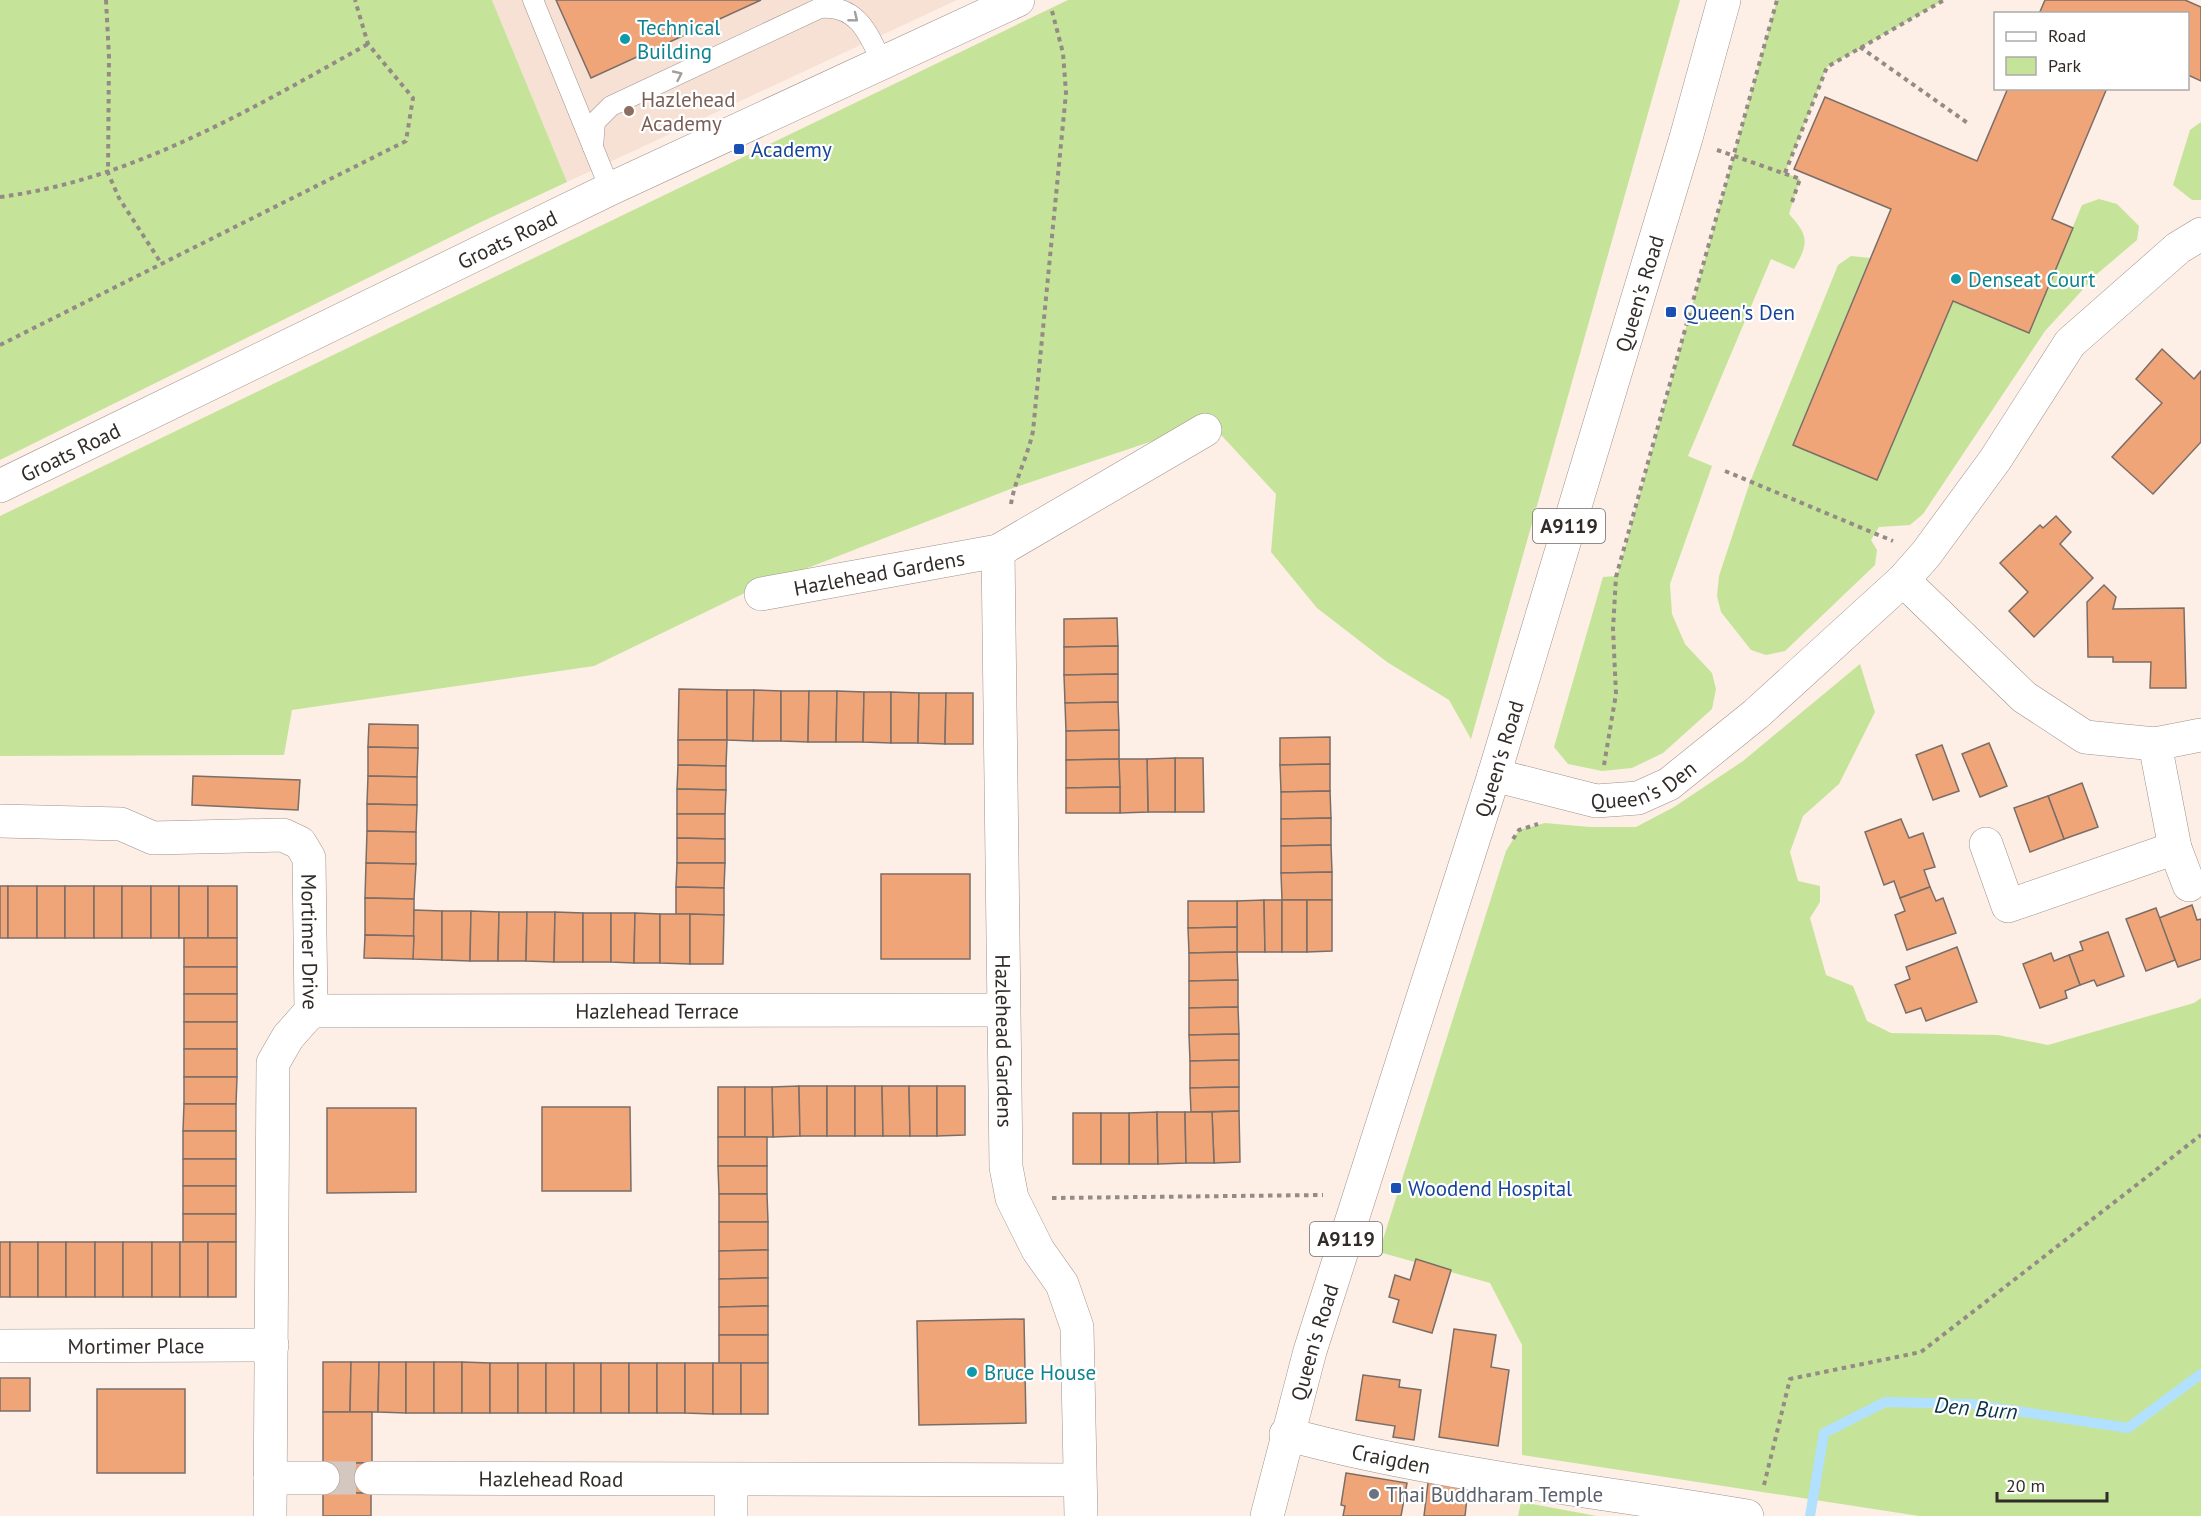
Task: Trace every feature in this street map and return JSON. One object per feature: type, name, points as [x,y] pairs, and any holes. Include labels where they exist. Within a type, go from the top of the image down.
[{"type":"street","name":"Groats Road","points":[[0,486],[610,189],[1018,0]]},
{"type":"street","name":"Queen's Road","points":[[1267,1516],[1286,1434],[1494,775],[1686,138],[1724,0]]},
{"type":"street","name":"Queen's Den","points":[[1494,775],[1596,801],[1638,798],[1669,784],[1755,714],[1903,580],[1926,555],[1995,460],[2070,343],[2178,248],[2201,234]]},
{"type":"street","name":"Hazlehead Gardens","points":[[761,594],[998,550],[1205,430]]},
{"type":"street","name":"Hazlehead Gardens","points":[[998,550],[1006,1167],[1012,1198],[1038,1250],[1062,1284],[1077,1328],[1081,1516]]},
{"type":"street","points":[[1903,580],[2024,697],[2085,737],[2155,744],[2201,735]]},
{"type":"street","points":[[2155,744],[2175,848],[2189,885]]},
{"type":"street","name":"Mortimer Drive","points":[[0,822],[121,824],[153,838],[283,836],[300,843],[309,858],[311,1011],[288,1037],[273,1063],[270,1516]]},
{"type":"street","points":[[1986,844],[2008,906],[2175,848]]},
{"type":"street","name":"Hazlehead Terrace","points":[[311,1011],[1003,1010]]},
{"type":"street","name":"Mortimer Place","points":[[0,1346],[272,1345]]},
{"type":"street","name":"Craigden","points":[[1286,1434],[1321,1444],[1479,1474],[1636,1497],[1755,1505]]},
{"type":"street","points":[[270,1478],[323,1478]]},
{"type":"street","name":"Hazlehead Road","points":[[371,1478],[731,1481],[1079,1480]]},
{"type":"street","points":[[731,1481],[731,1516]]},
{"type":"lane","points":[[533,0],[610,189]]},
{"type":"lane","points":[[593,147],[595,122],[610,106],[820,8],[832,7],[852,14],[868,31],[882,63]]},
{"type":"path","points":[[106,0],[110,57],[108,173],[118,198],[161,263]]},
{"type":"path","points":[[0,345],[406,141],[413,98],[368,44],[355,0]]},
{"type":"path","points":[[1785,173],[1827,68],[1944,0]]},
{"type":"path","points":[[998,550],[1013,488],[1028,452],[1033,431],[1065,104],[1066,71],[1059,34],[1050,7]]},
{"type":"path","points":[[0,197],[108,173],[241,114],[368,44]]},
{"type":"path","points":[[1860,47],[1969,124]]},
{"type":"path","points":[[1686,138],[1800,179],[1792,202]]},
{"type":"path","points":[[1725,471],[1926,555]]},
{"type":"path","points":[[1755,1505],[1790,1379],[1921,1352],[2201,1135]]},
{"type":"path","points":[[1012,1198],[1360,1195]]},
{"type":"shaded area","name":"Hazlehead Academy","points":[[492,0],[957,0],[567,182]]},
{"type":"green space","points":[[0,0],[492,0],[567,182],[481,222],[0,460]]},
{"type":"green space","points":[[1068,0],[1680,0],[1471,739],[1449,700],[1387,662],[1317,608],[1271,552],[1276,494],[1209,422],[1013,488],[751,590],[594,666],[292,710],[284,755],[0,756],[0,516]]},
{"type":"green space","points":[[1777,0],[1944,0],[1827,67],[1785,173],[1800,179],[1789,214],[1800,228],[1805,240],[1802,253],[1794,269],[1771,259],[1688,456],[1712,466],[1670,584],[1672,614],[1685,644],[1712,673],[1716,689],[1712,709],[1663,753],[1632,768],[1602,771],[1568,764],[1554,747],[1603,577],[1617,576]]},
{"type":"green space","points":[[2201,122],[2201,200],[2192,200],[2173,185],[2190,130]]},
{"type":"green space","points":[[2099,199],[2117,204],[2139,226],[2137,240],[2097,274],[2045,331],[1923,514],[1910,525],[1879,527],[1871,540],[1877,550],[1875,565],[1785,651],[1766,655],[1751,650],[1721,612],[1717,596],[1719,576],[1750,482],[1838,265],[1851,256],[1870,258],[1793,444],[1877,480],[1953,301],[2029,332],[2082,205]]},
{"type":"green space","points":[[1860,664],[1875,712],[1839,784],[1803,816],[1790,852],[1798,881],[1820,886],[1820,902],[1810,918],[1826,975],[1853,986],[1867,1021],[1891,1033],[1998,1035],[2048,1045],[2194,1003],[2201,998],[2201,1516],[1919,1516],[1522,1455],[1522,1345],[1490,1283],[1379,1252],[1506,851],[1519,830],[1545,823],[1590,827],[1636,827],[1674,807],[1743,761]]},
{"type":"green space","points":[[1521,1502],[1597,1516],[1518,1516]]},
{"type":"building","name":"Technical Building","points":[[556,0],[761,0],[591,78]]},
{"type":"building","points":[[2045,0],[2185,0],[2201,7],[2201,81],[2189,75],[2189,12],[2040,12]]},
{"type":"building","name":"Denseat Court","points":[[2007,90],[2106,90],[2052,219],[2073,228],[2029,333],[1953,301],[1877,480],[1793,445],[1891,209],[1794,169],[1825,97],[1977,161]]},
{"type":"building","points":[[2162,349],[2194,379],[2201,371],[2201,442],[2153,494],[2112,457],[2162,403],[2136,379]]},
{"type":"building","points":[[2056,516],[2071,532],[2060,544],[2093,578],[2034,637],[2009,611],[2028,592],[2000,563],[2040,525],[2043,528]]},
{"type":"building","points":[[2104,585],[2116,597],[2113,609],[2184,608],[2186,688],[2150,688],[2151,662],[2113,662],[2113,657],[2088,657],[2087,602]]},
{"type":"building","points":[[1117,618],[1118,646],[1064,647],[1064,619]]},
{"type":"building","points":[[1118,646],[1118,674],[1064,675],[1064,647]]},
{"type":"building","points":[[1118,674],[1118,702],[1065,703],[1064,675]]},
{"type":"building","points":[[679,689],[727,690],[727,740],[678,740]]},
{"type":"building","points":[[727,690],[754,690],[753,741],[727,740]]},
{"type":"building","points":[[754,690],[781,691],[781,741],[753,741]]},
{"type":"building","points":[[781,691],[809,691],[808,742],[781,741]]},
{"type":"building","points":[[809,691],[837,691],[836,742],[808,742]]},
{"type":"building","points":[[837,691],[864,692],[863,742],[836,742]]},
{"type":"building","points":[[864,692],[891,692],[891,743],[863,742]]},
{"type":"building","points":[[891,692],[919,693],[918,743],[891,743]]},
{"type":"building","points":[[919,693],[946,693],[945,744],[918,743]]},
{"type":"building","points":[[946,693],[973,693],[973,744],[945,744]]},
{"type":"building","points":[[1118,702],[1119,730],[1066,731],[1065,703]]},
{"type":"building","points":[[369,724],[418,725],[418,748],[368,747]]},
{"type":"building","points":[[1119,730],[1119,759],[1066,760],[1066,731]]},
{"type":"building","points":[[1330,737],[1330,764],[1280,765],[1280,738]]},
{"type":"building","points":[[678,740],[727,740],[726,766],[678,765]]},
{"type":"building","points":[[1989,743],[2007,786],[1980,797],[1962,754]]},
{"type":"building","points":[[1942,745],[1959,791],[1933,800],[1916,755]]},
{"type":"building","points":[[368,747],[418,748],[417,777],[368,776]]},
{"type":"building","points":[[1175,758],[1203,758],[1204,812],[1175,812]]},
{"type":"building","points":[[1175,758],[1175,812],[1148,812],[1147,759]]},
{"type":"building","points":[[1119,759],[1147,759],[1148,812],[1120,813]]},
{"type":"building","points":[[1119,759],[1120,787],[1066,788],[1066,760]]},
{"type":"building","points":[[1330,764],[1330,791],[1281,792],[1280,765]]},
{"type":"building","points":[[678,765],[726,766],[726,790],[677,789]]},
{"type":"building","points":[[193,776],[300,780],[298,810],[192,805]]},
{"type":"building","points":[[368,776],[417,777],[417,805],[367,804]]},
{"type":"building","points":[[2082,783],[2098,827],[2064,839],[2048,796]]},
{"type":"building","points":[[1120,787],[1120,813],[1066,813],[1066,788]]},
{"type":"building","points":[[677,789],[726,790],[725,814],[677,814]]},
{"type":"building","points":[[1330,791],[1331,818],[1281,819],[1281,792]]},
{"type":"building","points":[[2048,796],[2064,839],[2030,852],[2014,808]]},
{"type":"building","points":[[367,804],[417,805],[416,832],[367,831]]},
{"type":"building","points":[[677,814],[725,814],[725,839],[677,838]]},
{"type":"building","points":[[1331,818],[1331,845],[1281,846],[1281,819]]},
{"type":"building","points":[[1901,819],[1909,838],[1923,833],[1935,867],[1924,870],[1930,887],[1900,898],[1894,881],[1884,885],[1865,832]]},
{"type":"building","points":[[367,831],[416,832],[416,864],[366,863]]},
{"type":"building","points":[[677,838],[725,839],[725,863],[677,863]]},
{"type":"building","points":[[1331,845],[1332,872],[1281,873],[1281,846]]},
{"type":"building","points":[[366,863],[416,864],[414,899],[365,898]]},
{"type":"building","points":[[677,863],[725,863],[724,888],[676,887]]},
{"type":"building","points":[[1332,872],[1332,900],[1282,900],[1281,873]]},
{"type":"building","points":[[881,874],[970,874],[970,959],[881,959]]},
{"type":"building","points":[[0,886],[8,886],[8,938],[0,938]]},
{"type":"building","points":[[8,886],[37,886],[37,938],[8,938]]},
{"type":"building","points":[[37,886],[65,886],[65,938],[37,938]]},
{"type":"building","points":[[65,886],[94,886],[94,938],[65,938]]},
{"type":"building","points":[[94,886],[122,886],[122,938],[94,938]]},
{"type":"building","points":[[122,886],[151,886],[151,938],[122,938]]},
{"type":"building","points":[[151,886],[179,886],[179,938],[151,938]]},
{"type":"building","points":[[179,886],[208,886],[208,938],[179,938]]},
{"type":"building","points":[[208,886],[237,886],[237,938],[208,938]]},
{"type":"building","points":[[676,887],[724,888],[724,915],[676,914]]},
{"type":"building","points":[[1930,887],[1936,901],[1943,898],[1956,933],[1907,950],[1895,915],[1905,911],[1900,898]]},
{"type":"building","points":[[365,898],[414,899],[414,936],[365,935]]},
{"type":"building","points":[[1264,900],[1265,952],[1237,952],[1237,901]]},
{"type":"building","points":[[1264,900],[1282,900],[1282,952],[1265,952]]},
{"type":"building","points":[[1282,900],[1307,900],[1307,952],[1282,952]]},
{"type":"building","points":[[1307,900],[1332,900],[1332,951],[1307,952]]},
{"type":"building","points":[[1188,901],[1237,901],[1237,927],[1188,928]]},
{"type":"building","points":[[2192,905],[2197,920],[2201,919],[2201,959],[2178,967],[2159,918]]},
{"type":"building","points":[[2156,908],[2175,960],[2146,971],[2126,919]]},
{"type":"building","points":[[414,910],[442,911],[442,960],[413,959]]},
{"type":"building","points":[[442,911],[471,911],[470,961],[442,960]]},
{"type":"building","points":[[471,911],[499,912],[498,961],[470,961]]},
{"type":"building","points":[[499,912],[527,912],[526,961],[498,961]]},
{"type":"building","points":[[527,912],[555,912],[554,962],[526,961]]},
{"type":"building","points":[[555,912],[583,913],[583,962],[554,962]]},
{"type":"building","points":[[583,913],[611,913],[611,962],[583,962]]},
{"type":"building","points":[[611,913],[635,913],[634,963],[611,962]]},
{"type":"building","points":[[635,913],[660,914],[660,963],[634,963]]},
{"type":"building","points":[[660,914],[690,914],[690,964],[660,963]]},
{"type":"building","points":[[690,914],[724,915],[723,964],[690,964]]},
{"type":"building","points":[[1237,927],[1237,952],[1189,953],[1188,928]]},
{"type":"building","points":[[2108,932],[2124,976],[2097,986],[2094,980],[2080,985],[2069,955],[2083,950],[2080,942]]},
{"type":"building","points":[[365,935],[414,936],[413,959],[364,958]]},
{"type":"building","points":[[184,938],[237,938],[237,967],[184,967]]},
{"type":"building","points":[[1957,947],[1977,1002],[1926,1021],[1921,1008],[1906,1013],[1895,985],[1910,979],[1906,967]]},
{"type":"building","points":[[1237,952],[1238,980],[1189,981],[1189,953]]},
{"type":"building","points":[[2051,953],[2054,961],[2069,955],[2080,985],[2065,991],[2067,998],[2040,1008],[2023,964]]},
{"type":"building","points":[[184,967],[237,967],[237,994],[184,994]]},
{"type":"building","points":[[1238,980],[1238,1007],[1189,1008],[1189,981]]},
{"type":"building","points":[[184,994],[237,994],[237,1022],[184,1022]]},
{"type":"building","points":[[1238,1007],[1239,1034],[1189,1035],[1189,1008]]},
{"type":"building","points":[[184,1022],[237,1022],[237,1049],[184,1049]]},
{"type":"building","points":[[1239,1034],[1239,1060],[1190,1061],[1189,1035]]},
{"type":"building","points":[[184,1049],[237,1049],[237,1077],[184,1077]]},
{"type":"building","points":[[1239,1060],[1239,1087],[1190,1088],[1190,1061]]},
{"type":"building","points":[[184,1077],[237,1077],[236,1104],[184,1104]]},
{"type":"building","points":[[799,1086],[800,1136],[773,1137],[772,1087]]},
{"type":"building","points":[[799,1086],[827,1086],[827,1136],[800,1136]]},
{"type":"building","points":[[827,1086],[855,1086],[855,1136],[827,1136]]},
{"type":"building","points":[[855,1086],[882,1086],[883,1136],[855,1136]]},
{"type":"building","points":[[882,1086],[909,1086],[910,1136],[883,1136]]},
{"type":"building","points":[[909,1086],[937,1086],[937,1136],[910,1136]]},
{"type":"building","points":[[937,1086],[965,1086],[965,1135],[937,1136]]},
{"type":"building","points":[[718,1087],[745,1087],[745,1137],[718,1137]]},
{"type":"building","points":[[745,1087],[772,1087],[773,1137],[745,1137]]},
{"type":"building","points":[[1239,1087],[1239,1111],[1191,1112],[1190,1088]]},
{"type":"building","points":[[184,1104],[236,1104],[236,1131],[183,1131]]},
{"type":"building","points":[[542,1107],[630,1107],[631,1191],[542,1191]]},
{"type":"building","points":[[327,1108],[416,1108],[416,1192],[327,1193]]},
{"type":"building","points":[[1239,1111],[1240,1162],[1214,1163],[1212,1112]]},
{"type":"building","points":[[1157,1112],[1158,1164],[1129,1164],[1129,1113]]},
{"type":"building","points":[[1157,1112],[1185,1112],[1186,1163],[1158,1164]]},
{"type":"building","points":[[1185,1112],[1212,1112],[1214,1163],[1186,1163]]},
{"type":"building","points":[[1073,1113],[1101,1113],[1101,1164],[1073,1164]]},
{"type":"building","points":[[1101,1113],[1129,1113],[1129,1164],[1101,1164]]},
{"type":"building","points":[[183,1131],[236,1131],[236,1159],[183,1159]]},
{"type":"building","points":[[718,1137],[767,1137],[767,1166],[718,1166]]},
{"type":"building","points":[[183,1159],[236,1159],[236,1186],[183,1186]]},
{"type":"building","points":[[718,1166],[767,1166],[767,1194],[719,1194]]},
{"type":"building","points":[[183,1186],[236,1186],[236,1214],[183,1214]]},
{"type":"building","points":[[719,1194],[767,1194],[768,1222],[719,1222]]},
{"type":"building","points":[[183,1214],[236,1214],[236,1242],[183,1242]]},
{"type":"building","points":[[719,1222],[768,1222],[768,1250],[719,1251]]},
{"type":"building","points":[[0,1242],[10,1242],[10,1297],[0,1297]]},
{"type":"building","points":[[10,1242],[38,1242],[38,1297],[10,1297]]},
{"type":"building","points":[[38,1242],[66,1242],[66,1297],[38,1297]]},
{"type":"building","points":[[66,1242],[95,1242],[95,1297],[66,1297]]},
{"type":"building","points":[[95,1242],[123,1242],[123,1297],[95,1297]]},
{"type":"building","points":[[123,1242],[152,1242],[152,1297],[123,1297]]},
{"type":"building","points":[[152,1242],[180,1242],[180,1297],[152,1297]]},
{"type":"building","points":[[180,1242],[208,1242],[208,1297],[180,1297]]},
{"type":"building","points":[[208,1242],[236,1242],[236,1297],[208,1297]]},
{"type":"building","points":[[768,1250],[768,1278],[719,1279],[719,1251]]},
{"type":"building","points":[[1416,1259],[1451,1270],[1432,1333],[1393,1322],[1399,1300],[1389,1297],[1395,1275],[1410,1280]]},
{"type":"building","points":[[768,1278],[768,1306],[719,1307],[719,1279]]},
{"type":"building","points":[[768,1306],[768,1335],[719,1335],[719,1307]]},
{"type":"building","name":"Bruce House","points":[[1024,1319],[1026,1423],[919,1425],[917,1321]]},
{"type":"building","points":[[1454,1329],[1496,1335],[1491,1367],[1509,1370],[1498,1446],[1439,1437]]},
{"type":"building","points":[[719,1335],[768,1335],[768,1363],[719,1363]]},
{"type":"building","points":[[323,1362],[351,1362],[350,1412],[323,1412]]},
{"type":"building","points":[[351,1362],[379,1362],[378,1412],[350,1412]]},
{"type":"building","points":[[379,1362],[406,1362],[406,1413],[378,1412]]},
{"type":"building","points":[[406,1362],[434,1362],[434,1413],[406,1413]]},
{"type":"building","points":[[434,1362],[462,1362],[462,1413],[434,1413]]},
{"type":"building","points":[[462,1362],[490,1363],[490,1413],[462,1413]]},
{"type":"building","points":[[490,1363],[518,1363],[518,1413],[490,1413]]},
{"type":"building","points":[[518,1363],[546,1363],[546,1413],[518,1413]]},
{"type":"building","points":[[546,1363],[574,1363],[574,1413],[546,1413]]},
{"type":"building","points":[[574,1363],[601,1363],[601,1413],[574,1413]]},
{"type":"building","points":[[601,1363],[629,1363],[629,1413],[601,1413]]},
{"type":"building","points":[[629,1363],[657,1363],[657,1413],[629,1413]]},
{"type":"building","points":[[657,1363],[685,1363],[685,1413],[657,1413]]},
{"type":"building","points":[[685,1363],[713,1363],[713,1414],[685,1413]]},
{"type":"building","points":[[713,1363],[741,1363],[741,1414],[713,1414]]},
{"type":"building","points":[[741,1363],[768,1363],[768,1414],[741,1414]]},
{"type":"building","points":[[1363,1375],[1400,1380],[1399,1387],[1421,1390],[1414,1440],[1393,1437],[1395,1426],[1356,1420]]},
{"type":"building","points":[[0,1378],[30,1378],[30,1411],[0,1411]]},
{"type":"building","points":[[97,1389],[185,1389],[185,1473],[97,1473]]},
{"type":"building","points":[[323,1412],[372,1412],[372,1463],[323,1463]]},
{"type":"building","points":[[323,1463],[372,1463],[371,1493],[323,1493]]},
{"type":"building","name":"Thai Buddharam Temple","points":[[1346,1473],[1407,1483],[1401,1516],[1343,1516],[1345,1506],[1341,1505]]},
{"type":"building","points":[[1429,1475],[1469,1480],[1465,1516],[1424,1516]]},
{"type":"building","points":[[323,1493],[371,1493],[371,1516],[323,1516]]},
{"type":"waterway","name":"Den Burn","points":[[1810,1516],[1824,1433],[1885,1402],[1971,1404],[2128,1428],[2201,1374]]},
{"type":"tunnel","points":[[323,1478],[371,1478]]},
{"type":"place","name":"Technical Building","points":[[625,39]]},
{"type":"place","name":"Hazlehead Academy","points":[[629,111]]},
{"type":"place","name":"Academy","points":[[739,149]]},
{"type":"place","name":"Denseat Court","points":[[1956,279]]},
{"type":"place","name":"Queen's Den","points":[[1671,312]]},
{"type":"place","name":"Woodend Hospital","points":[[1396,1188]]},
{"type":"place","name":"Bruce House","points":[[972,1372]]},
{"type":"place","name":"Thai Buddharam Temple","points":[[1374,1494]]}]
